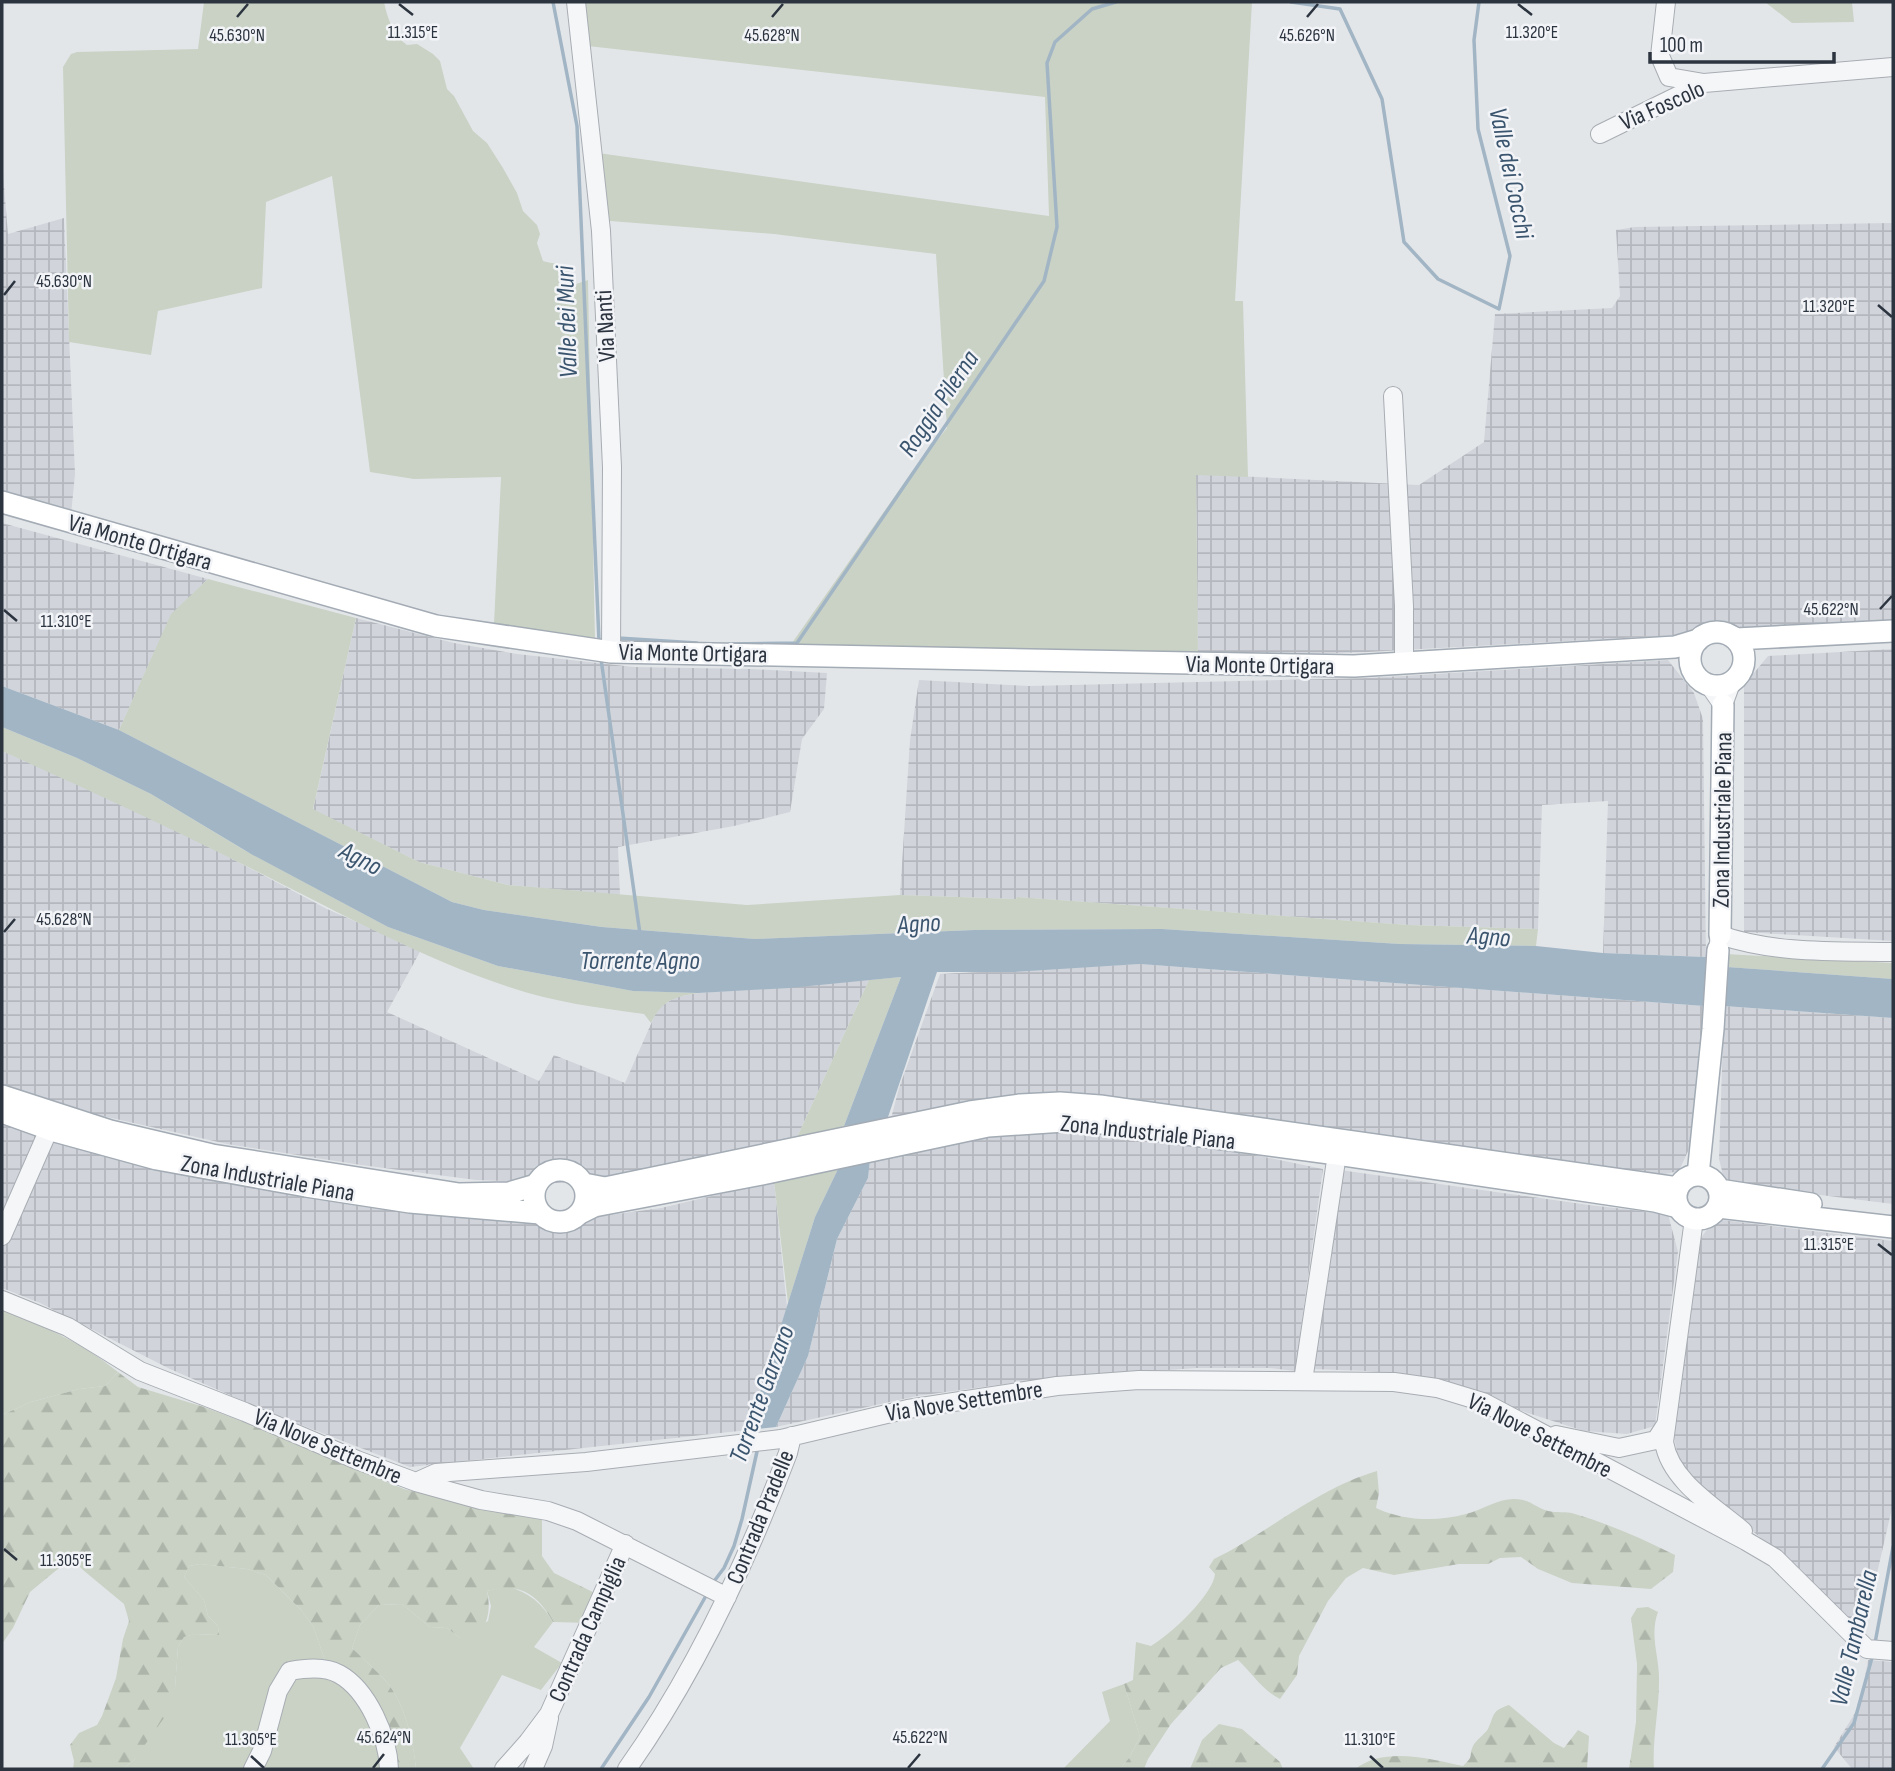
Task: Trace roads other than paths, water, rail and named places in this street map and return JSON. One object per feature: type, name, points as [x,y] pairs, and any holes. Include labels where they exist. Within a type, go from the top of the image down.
[{"type":"main road","name":"Via Monte Ortigara","points":[[2,502],[436,626],[611,652],[1354,666],[1675,647],[1698,640]]},
{"type":"main road","points":[[1740,648],[1766,638],[1893,631]]},
{"type":"main road","points":[[1675,647],[1697,677],[1709,685],[1731,683],[1741,671],[1740,648],[1730,635],[1710,633],[1698,640],[1691,651],[1690,665]]},
{"type":"main road","name":"Zona Industriale Piana","points":[[1699,1175],[1719,943],[1723,705]]},
{"type":"main road","name":"Zona Industriale Piana","points":[[2,1096],[110,1131],[212,1155],[459,1194],[509,1193],[536,1185]]},
{"type":"main road","name":"Zona Industriale Piana","points":[[580,1213],[594,1206],[854,1146],[904,1126],[1020,1105],[1060,1103],[1100,1106],[1683,1205]]},
{"type":"main road","name":"Zona Industriale Piana","points":[[2,1112],[49,1129],[157,1159],[410,1202],[540,1213]]},
{"type":"main road","name":"Zona Industriale Piana","points":[[584,1184],[606,1188],[854,1146],[888,1147],[988,1126],[1079,1120],[1337,1154],[1683,1205]]},
{"type":"main road","points":[[558,1169],[574,1173],[584,1184],[586,1199],[580,1213],[573,1219],[556,1222],[540,1213],[534,1200],[536,1185],[544,1175],[558,1169]]},
{"type":"main road","points":[[1699,1175],[1711,1178],[1719,1199],[1707,1217],[1683,1205],[1685,1179],[1699,1175]]},
{"type":"main road","points":[[1719,1199],[1893,1213]]},
{"type":"main road","points":[[1719,1199],[1893,1227]]},
{"type":"street","name":"Via Nanti","points":[[576,2],[601,231],[612,467],[611,652]]},
{"type":"street","points":[[1666,2],[1660,56],[1669,77],[1704,83]]},
{"type":"street","name":"Via Foscolo","points":[[1600,134],[1704,83],[1893,66]]},
{"type":"street","points":[[1393,396],[1404,606],[1404,663]]},
{"type":"street","points":[[1723,705],[1731,683]]},
{"type":"street","points":[[1709,685],[1723,705]]},
{"type":"street","points":[[1719,943],[1744,943],[1795,950],[1893,952]]},
{"type":"street","points":[[2,1236],[49,1129]]},
{"type":"street","points":[[1303,1381],[1337,1154]]},
{"type":"street","points":[[1683,1205],[1665,1450],[1683,1478],[1775,1558]]},
{"type":"street","name":"Via Nove Settembre","points":[[2,1300],[68,1327],[140,1371],[416,1482],[436,1473],[586,1462],[739,1444],[786,1437],[908,1409],[1057,1387],[1139,1380],[1394,1382],[1437,1388],[1483,1402],[1746,1541],[1775,1558],[1867,1649],[1893,1651]]},
{"type":"street","points":[[1539,1433],[1619,1448],[1656,1440],[1668,1422]]},
{"type":"street","name":"Contrada Pradelle","points":[[627,1769],[659,1723],[743,1565],[780,1472],[786,1437]]},
{"type":"street","points":[[416,1482],[481,1500],[548,1511],[578,1521],[727,1597]]},
{"type":"street","name":"Contrada Campiglia","points":[[504,1769],[549,1714],[625,1544]]},
{"type":"street","points":[[253,1769],[262,1751],[278,1691],[290,1671],[319,1668],[337,1672],[355,1685],[380,1727],[389,1753],[389,1769]]},
{"type":"street","name":"Contrada Campiglia","points":[[533,1769],[550,1723],[549,1714]]},
{"type":"water","name":"Torrente Agno","points":[[2,686],[119,730],[452,902],[484,910],[602,927],[755,939],[974,930],[1162,929],[1400,944],[1536,946],[1603,953],[1706,957],[1704,1006],[1140,964],[1013,972],[937,972],[887,1120],[844,1126],[901,977],[789,988],[698,993],[633,991],[498,966],[388,927],[251,854],[151,794],[77,758],[2,727]]},
{"type":"water","points":[[1727,967],[1893,979],[1893,1018],[1724,1006]]},
{"type":"water","points":[[870,1160],[868,1178],[837,1239],[808,1356],[776,1427],[748,1430],[815,1217],[839,1167]]},
{"type":"waterway","name":"Valle dei Muri","points":[[553,2],[577,126],[599,641]]},
{"type":"waterway","name":"Roggia Pilerna","points":[[729,644],[797,643],[1044,281],[1057,227],[1047,63],[1055,42],[1092,9],[1116,2]]},
{"type":"waterway","name":"Roggia Pilerna","points":[[1291,2],[1340,9],[1382,99],[1404,242],[1438,279],[1499,309],[1510,256],[1478,129],[1474,40],[1479,2]]},
{"type":"waterway","name":"Roggia Pilerna","points":[[618,638],[697,643]]},
{"type":"waterway","name":"Valle dei Muri","points":[[601,659],[640,934]]},
{"type":"waterway","name":"Torrente Garzaro","points":[[712,1584],[724,1568],[734,1546],[758,1447]]},
{"type":"waterway","name":"Valle Tambarella","points":[[1875,1643],[1893,1547]]},
{"type":"waterway","name":"Torrente Garzaro","points":[[601,1769],[649,1697],[707,1594]]},
{"type":"waterway","name":"Valle Tambarella","points":[[1822,1769],[1854,1723],[1873,1654]]},
{"type":"water label","name":"Valle dei Cocchi","points":[[1512,173]]},
{"type":"water label","name":"Agno","points":[[361,858]]},
{"type":"water label","name":"Agno","points":[[919,923]]},
{"type":"water label","name":"Agno","points":[[1489,936]]}]
